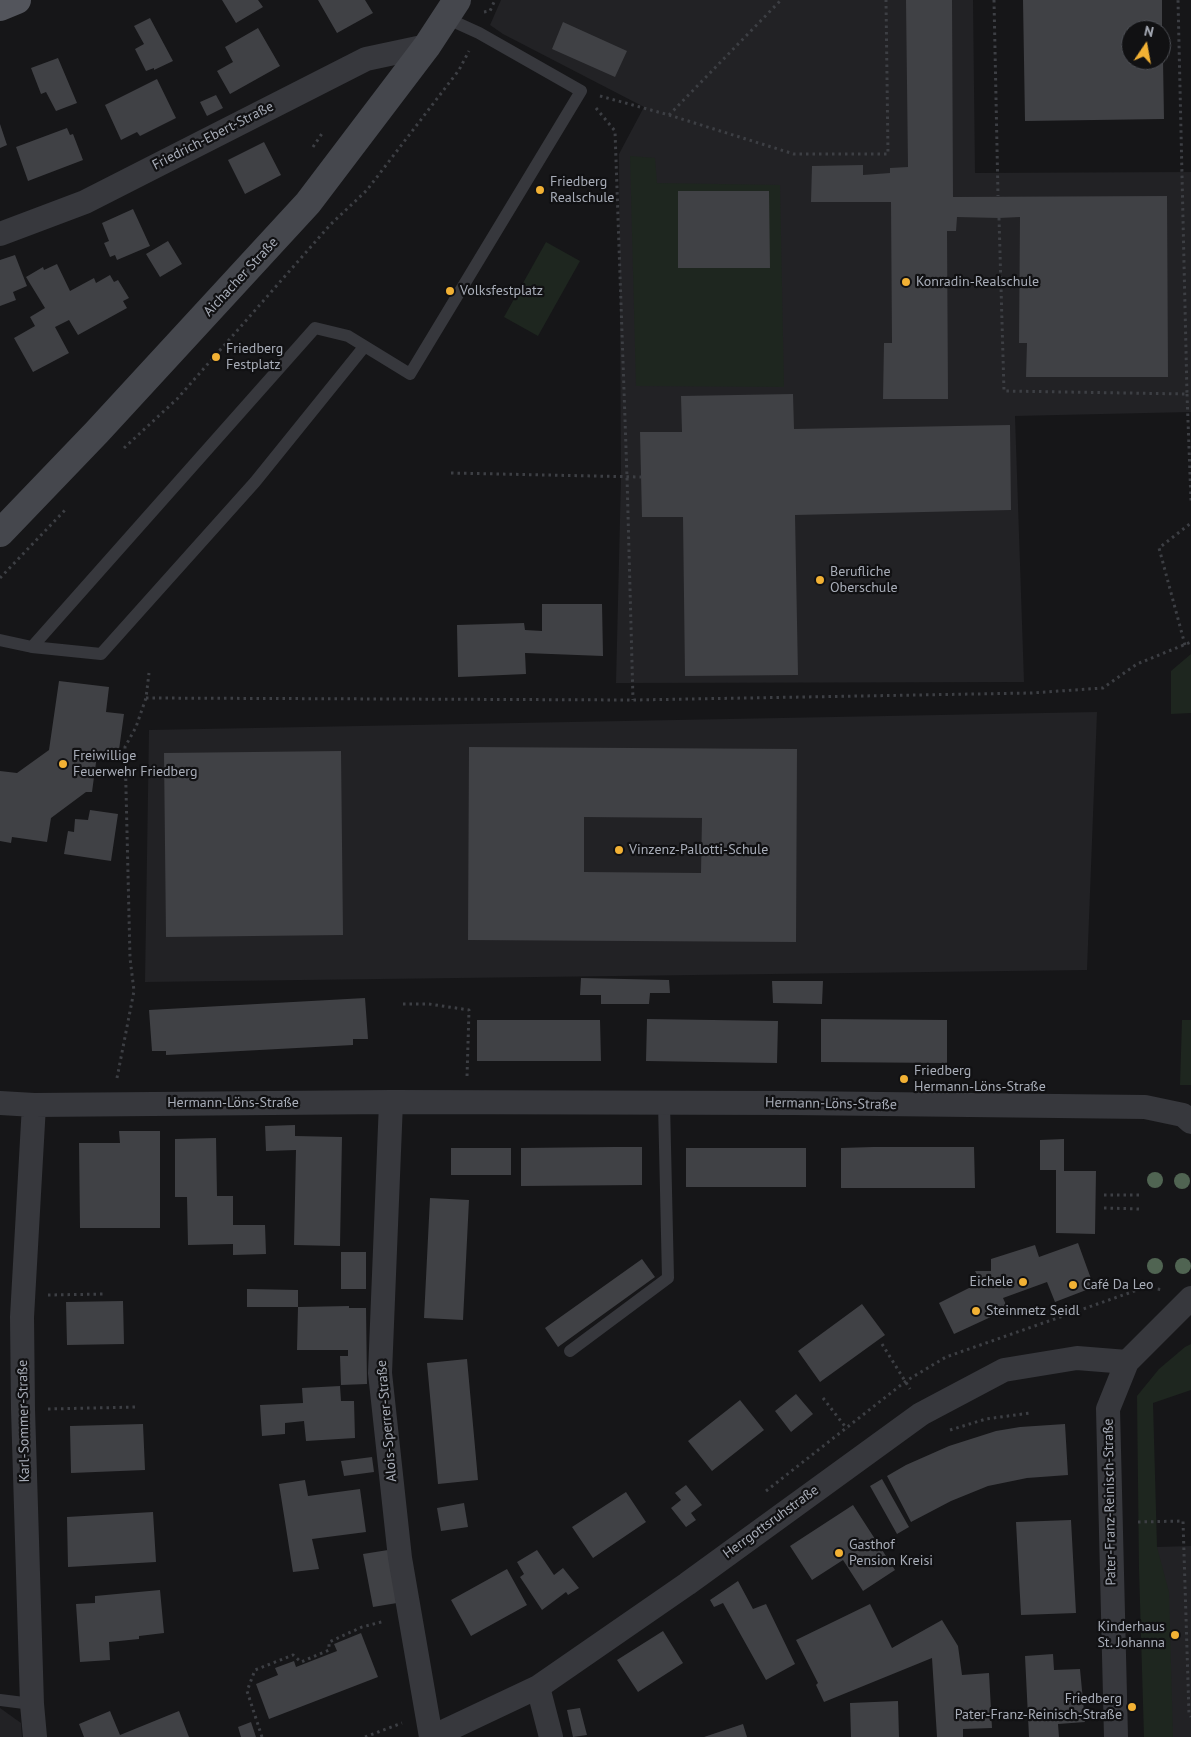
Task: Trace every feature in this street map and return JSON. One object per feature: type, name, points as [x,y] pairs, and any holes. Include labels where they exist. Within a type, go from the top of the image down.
[{"type":"main road","points":[[0,7],[17,0]]},
{"type":"main road","name":"Aichacher Straße","points":[[0,533],[97,432],[308,203],[427,46],[452,9]]},
{"type":"street","name":"Friedrich-Ebert-Straße","points":[[0,234],[85,202],[366,59],[427,46]]},
{"type":"street","name":"Alois-Sperrer-Straße","points":[[391,1102],[380,1373],[400,1558],[431,1737]]},
{"type":"street","name":"Hermann-Löns-Straße","points":[[0,1103],[34,1105],[467,1102],[1145,1107],[1182,1115],[1191,1122]]},
{"type":"street","name":"Karl-Sommer-Straße","points":[[34,1105],[23,1295],[22,1409],[32,1704],[35,1737]]},
{"type":"street","name":"Pater-Franz-Reinisch-Straße","points":[[1116,1737],[1108,1410],[1127,1362],[1191,1298]]},
{"type":"street","name":"Herrgottsruhstraße","points":[[431,1737],[538,1687],[687,1584],[921,1414],[1004,1370],[1077,1358],[1127,1362]]},
{"type":"street","points":[[538,1687],[551,1737]]},
{"type":"lane","points":[[32,647],[315,328],[348,336],[410,374],[581,91],[479,33],[452,9]]},
{"type":"lane","points":[[0,640],[32,647],[101,654],[255,482],[364,346]]},
{"type":"lane","points":[[570,1351],[668,1278],[664,1103]]},
{"type":"lane","points":[[0,1700],[32,1704]]},
{"type":"path","points":[[669,115],[781,0]]},
{"type":"path","points":[[581,91],[669,115],[794,154],[888,154],[886,0]]},
{"type":"path","points":[[994,0],[998,196]]},
{"type":"path","points":[[1178,0],[1191,501]]},
{"type":"path","points":[[581,91],[615,131],[633,700]]},
{"type":"path","points":[[311,150],[326,128]]},
{"type":"path","points":[[999,218],[1004,391],[1187,394]]},
{"type":"path","points":[[451,473],[641,477]]},
{"type":"path","points":[[1185,645],[1159,548],[1191,523]]},
{"type":"path","points":[[146,698],[633,700],[1031,694],[1103,688],[1137,664],[1191,642]]},
{"type":"path","points":[[112,1104],[134,991],[130,958],[125,747],[136,727],[146,698],[149,673]]},
{"type":"path","points":[[403,1004],[429,1004],[469,1010],[467,1102]]},
{"type":"path","points":[[1104,1195],[1140,1196]]},
{"type":"path","points":[[1104,1208],[1140,1209]]},
{"type":"path","points":[[23,1295],[105,1294]]},
{"type":"path","points":[[882,1344],[906,1381]]},
{"type":"path","points":[[823,1398],[847,1429],[862,1456]]},
{"type":"path","points":[[22,1409],[137,1407]]},
{"type":"path","points":[[1110,1523],[1183,1521],[1186,1655],[1189,1714],[1191,1717]]},
{"type":"path","points":[[262,1737],[246,1691],[255,1670],[293,1655],[301,1662],[329,1650],[329,1642],[362,1627],[410,1616]]},
{"type":"path","points":[[1186,1655],[1191,1654]]},
{"type":"shaded area","name":"Konradin-Realschule","points":[[501,0],[973,0],[975,173],[1191,172],[1191,412],[1015,416],[1024,682],[616,683],[621,478],[619,154],[644,107],[503,34],[490,25]]},
{"type":"shaded area","points":[[630,156],[655,158],[657,183],[780,185],[784,387],[636,386]]},
{"type":"shaded area","points":[[546,242],[580,261],[538,336],[504,317]]},
{"type":"shaded area","points":[[1191,654],[1191,713],[1171,714],[1171,671]]},
{"type":"shaded area","name":"Vinzenz-Pallotti-Schule","points":[[1097,712],[1087,970],[145,982],[149,730]]},
{"type":"shaded area","points":[[1182,1020],[1191,1020],[1191,1085],[1180,1085]]},
{"type":"shaded area","points":[[1191,1344],[1191,1390],[1153,1403],[1157,1547],[1169,1592],[1173,1737],[1144,1737],[1139,1569],[1137,1396],[1159,1369]]},
{"type":"shaded area","name":"Kinderhaus St. Johanna","points":[[1191,1546],[1191,1737],[1163,1737],[1157,1547]]},
{"type":"shaded area","points":[[0,1708],[21,1723],[22,1737],[0,1737]]},
{"type":"building","points":[[222,0],[258,0],[263,7],[236,23]]},
{"type":"building","points":[[318,0],[365,0],[373,13],[337,33]]},
{"type":"building","points":[[906,0],[952,0],[953,197],[1167,196],[1168,377],[1026,377],[1027,343],[1019,343],[1020,217],[957,217],[956,231],[947,231],[948,399],[883,399],[884,343],[892,343],[891,202],[811,202],[812,166],[863,165],[863,175],[890,173],[890,168],[908,167]]},
{"type":"building","points":[[1023,0],[1162,0],[1162,20],[1121,20],[1121,70],[1163,70],[1164,119],[1025,121]]},
{"type":"building","points":[[150,18],[173,61],[154,70],[154,68],[146,71],[135,49],[144,44],[134,26]]},
{"type":"building","points":[[563,22],[627,51],[615,77],[552,49]]},
{"type":"building","points":[[258,28],[280,66],[230,94],[217,71],[233,62],[225,47]]},
{"type":"building","points":[[58,58],[77,103],[56,111],[46,92],[41,94],[31,68]]},
{"type":"building","points":[[157,79],[176,118],[140,136],[137,132],[121,140],[105,105]]},
{"type":"building","points":[[216,95],[223,108],[207,116],[200,102]]},
{"type":"building","points":[[0,124],[7,145],[0,148]]},
{"type":"building","points":[[67,128],[70,135],[73,134],[83,160],[28,181],[16,147]]},
{"type":"building","points":[[264,142],[281,175],[245,194],[228,160]]},
{"type":"building","points":[[678,191],[769,191],[770,268],[678,268]]},
{"type":"building","points":[[133,209],[150,246],[117,260],[115,255],[110,257],[104,243],[109,241],[102,223]]},
{"type":"building","points":[[168,241],[182,264],[160,277],[146,254]]},
{"type":"building","points":[[15,255],[27,286],[13,292],[16,300],[0,306],[0,260]]},
{"type":"building","points":[[57,264],[70,291],[94,278],[96,283],[110,275],[114,282],[118,280],[129,298],[123,301],[127,308],[78,335],[69,320],[55,327],[69,353],[33,372],[14,338],[35,326],[30,317],[45,308],[26,277],[43,267],[44,270]]},
{"type":"building","points":[[793,394],[794,429],[1010,425],[1011,510],[795,515],[798,675],[685,676],[683,517],[642,517],[640,432],[682,432],[681,396]]},
{"type":"building","points":[[542,604],[602,604],[603,656],[525,653],[526,674],[458,677],[457,625],[524,623],[525,630],[542,631]]},
{"type":"building","name":"Freiwillige Feuerwehr Friedberg","points":[[59,681],[109,687],[106,712],[124,714],[118,757],[97,755],[92,792],[86,792],[51,818],[47,842],[12,837],[11,843],[0,841],[0,771],[17,773],[49,750]]},
{"type":"building","points":[[469,747],[797,749],[796,942],[468,940]],"holes":[[[584,817],[702,818],[701,873],[584,872]]]},
{"type":"building","points":[[341,751],[343,935],[166,937],[164,753]]},
{"type":"building","points":[[90,810],[118,814],[111,861],[64,854],[68,831],[74,832],[75,819],[88,820]]},
{"type":"building","points":[[581,978],[669,980],[670,993],[650,993],[649,1004],[601,1004],[601,995],[580,995]]},
{"type":"building","points":[[772,981],[823,981],[822,1004],[773,1003]]},
{"type":"building","points":[[365,998],[368,1039],[353,1039],[353,1045],[166,1055],[166,1051],[152,1051],[149,1010]]},
{"type":"building","points":[[647,1019],[778,1021],[777,1063],[646,1061]]},
{"type":"building","points":[[821,1019],[947,1020],[947,1063],[821,1062]]},
{"type":"building","points":[[477,1020],[600,1020],[601,1061],[477,1061]]},
{"type":"building","points":[[295,1125],[295,1136],[342,1137],[340,1246],[294,1245],[296,1150],[266,1151],[265,1126]]},
{"type":"building","points":[[119,1131],[160,1131],[160,1228],[80,1228],[79,1143],[120,1143]]},
{"type":"building","points":[[216,1138],[217,1196],[233,1196],[233,1225],[265,1225],[266,1254],[233,1255],[233,1244],[188,1245],[187,1197],[175,1197],[175,1139]]},
{"type":"building","points":[[1064,1139],[1064,1171],[1096,1171],[1095,1234],[1056,1233],[1056,1170],[1040,1170],[1040,1140]]},
{"type":"building","points":[[642,1147],[642,1185],[521,1186],[521,1148]]},
{"type":"building","points":[[974,1147],[975,1188],[841,1188],[841,1148]]},
{"type":"building","points":[[451,1148],[511,1148],[511,1175],[451,1175]]},
{"type":"building","points":[[686,1148],[806,1148],[806,1187],[686,1187]]},
{"type":"building","points":[[430,1198],[469,1200],[463,1320],[424,1318]]},
{"type":"building","points":[[1078,1243],[1094,1287],[1055,1302],[1047,1282],[1003,1298],[1008,1309],[954,1334],[939,1303],[981,1282],[975,1271],[991,1271],[991,1259],[1035,1245],[1039,1257]]},
{"type":"building","points":[[341,1252],[366,1252],[366,1289],[341,1289]]},
{"type":"building","points":[[642,1259],[655,1277],[558,1347],[545,1328]]},
{"type":"building","points":[[247,1289],[298,1290],[298,1307],[247,1307]]},
{"type":"building","points":[[123,1301],[124,1344],[67,1345],[66,1302]]},
{"type":"building","points":[[862,1304],[885,1335],[820,1382],[798,1351]]},
{"type":"building","points":[[349,1306],[349,1308],[366,1308],[367,1384],[341,1385],[340,1356],[348,1356],[348,1350],[297,1350],[298,1307]]},
{"type":"building","points":[[467,1359],[478,1480],[438,1484],[427,1363]]},
{"type":"building","points":[[340,1386],[341,1401],[354,1401],[355,1438],[306,1441],[304,1421],[285,1423],[285,1434],[262,1436],[260,1405],[303,1403],[302,1388]]},
{"type":"building","points":[[796,1394],[813,1414],[791,1432],[775,1411]]},
{"type":"building","points":[[740,1400],[764,1430],[712,1471],[688,1441]]},
{"type":"building","points":[[143,1424],[145,1470],[71,1473],[70,1426]]},
{"type":"building","points":[[1065,1424],[1068,1475],[1027,1478],[988,1486],[951,1501],[911,1522],[887,1476],[906,1465],[949,1446],[996,1431],[1020,1427]]},
{"type":"building","points":[[372,1457],[374,1472],[344,1476],[341,1461]]},
{"type":"building","points":[[882,1479],[909,1527],[897,1534],[870,1486]]},
{"type":"building","points":[[305,1480],[308,1496],[360,1489],[366,1532],[312,1539],[319,1569],[293,1572],[279,1484]]},
{"type":"building","points":[[686,1485],[702,1505],[691,1513],[696,1520],[686,1527],[671,1508],[681,1500],[675,1493]]},
{"type":"building","points":[[626,1492],[646,1522],[593,1558],[572,1527]]},
{"type":"building","points":[[464,1503],[468,1527],[441,1531],[437,1508]]},
{"type":"building","name":"Gasthof Pension Kreisi","points":[[853,1505],[895,1570],[863,1591],[843,1560],[812,1580],[790,1546]]},
{"type":"building","points":[[153,1512],[156,1562],[68,1567],[67,1517]]},
{"type":"building","points":[[1071,1520],[1076,1613],[1021,1615],[1016,1522]]},
{"type":"building","points":[[388,1550],[397,1603],[373,1607],[363,1554]]},
{"type":"building","points":[[537,1550],[554,1575],[563,1568],[579,1588],[568,1595],[566,1592],[542,1610],[520,1577],[524,1574],[517,1562]]},
{"type":"building","points":[[507,1569],[527,1605],[471,1636],[451,1600]]},
{"type":"building","points":[[738,1581],[753,1609],[766,1604],[795,1664],[766,1680],[723,1603],[714,1607],[710,1600]]},
{"type":"building","points":[[160,1590],[164,1633],[139,1636],[139,1639],[109,1642],[110,1660],[80,1662],[76,1604],[95,1603],[95,1596]]},
{"type":"building","points":[[870,1604],[892,1648],[942,1620],[958,1646],[962,1675],[989,1673],[992,1728],[963,1729],[963,1737],[937,1737],[932,1658],[824,1702],[816,1685],[818,1683],[796,1640]]},
{"type":"building","points":[[663,1631],[683,1663],[638,1692],[617,1660]]},
{"type":"building","points":[[361,1633],[378,1677],[269,1719],[256,1684],[278,1675],[275,1668],[294,1661],[296,1667],[337,1651],[334,1644]]},
{"type":"building","points":[[1053,1654],[1054,1670],[1080,1669],[1085,1722],[1058,1724],[1059,1737],[1029,1737],[1025,1656]]},
{"type":"building","points":[[898,1701],[899,1737],[851,1737],[850,1703]]},
{"type":"building","points":[[580,1708],[587,1735],[573,1737],[567,1710]]},
{"type":"building","points":[[110,1711],[120,1735],[179,1711],[189,1737],[84,1737],[79,1724]]},
{"type":"building","points":[[251,1722],[256,1737],[241,1737],[238,1727]]},
{"type":"building","points":[[743,1724],[747,1737],[704,1737]]},
{"type":"place","name":"Friedberg Realschule","points":[[540,190]]},
{"type":"place","name":"Konradin-Realschule","points":[[906,282]]},
{"type":"place","name":"Volksfestplatz","points":[[450,291]]},
{"type":"place","name":"Friedberg Festplatz","points":[[216,357]]},
{"type":"place","name":"Berufliche Oberschule","points":[[820,580]]},
{"type":"place","name":"Freiwillige Feuerwehr Friedberg","points":[[63,764]]},
{"type":"place","name":"Vinzenz-Pallotti-Schule","points":[[619,850]]},
{"type":"place","name":"Friedberg Hermann-Löns-Straße","points":[[904,1079]]},
{"type":"place","name":"Eichele","points":[[1023,1282]]},
{"type":"place","name":"Café Da Leo","points":[[1073,1285]]},
{"type":"place","name":"Steinmetz Seidl","points":[[976,1311]]},
{"type":"place","name":"Gasthof Pension Kreisi","points":[[839,1553]]},
{"type":"place","name":"Kinderhaus St. Johanna","points":[[1175,1635]]},
{"type":"place","name":"Friedberg Pater-Franz-Reinisch-Straße","points":[[1132,1707]]}]
